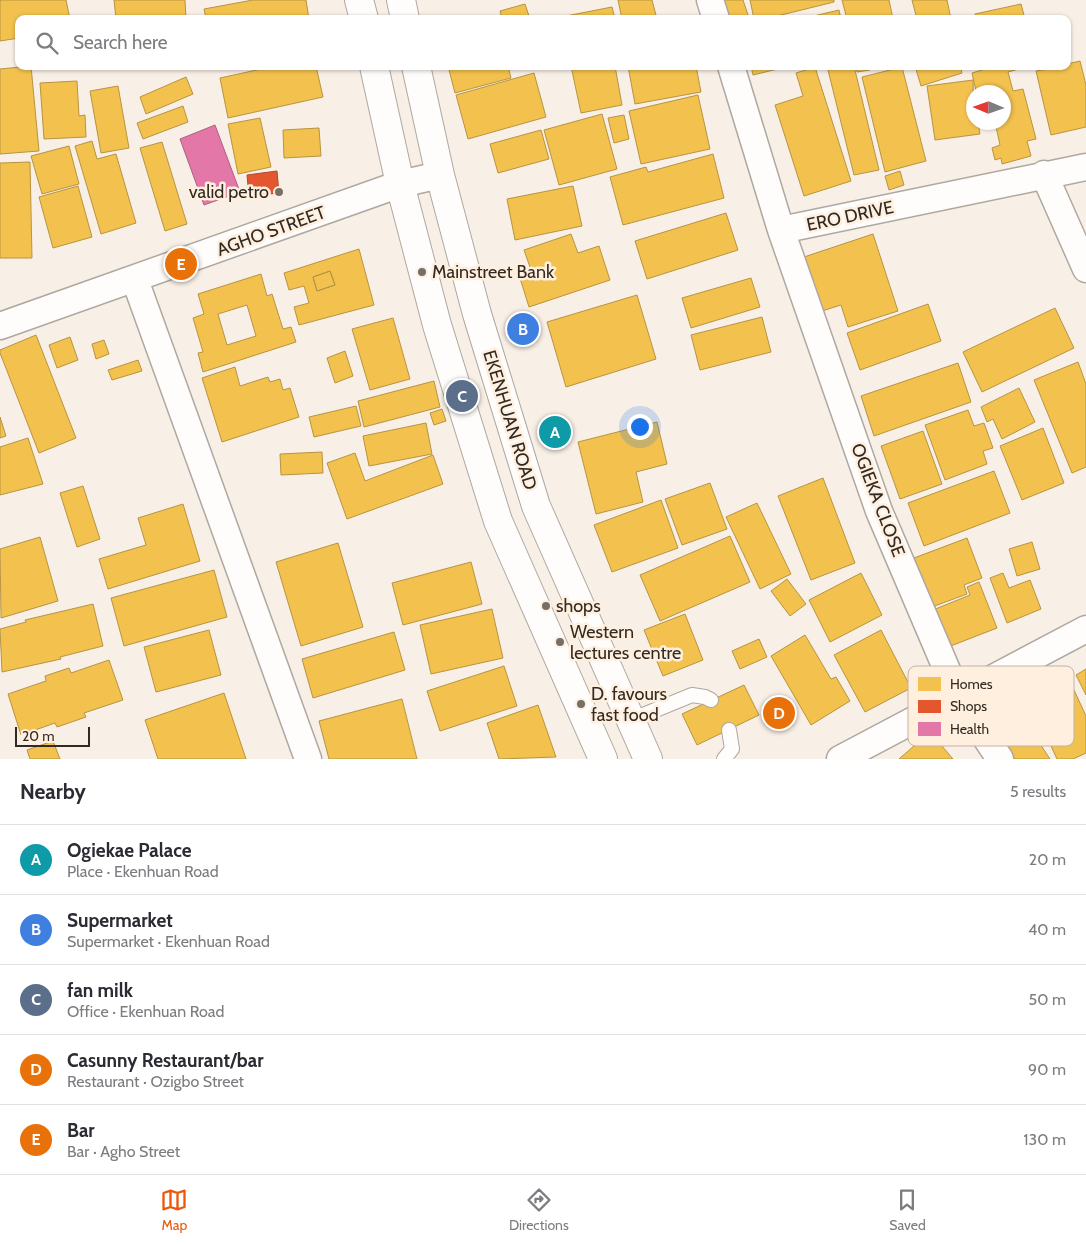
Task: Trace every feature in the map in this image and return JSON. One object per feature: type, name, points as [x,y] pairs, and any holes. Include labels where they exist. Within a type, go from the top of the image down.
[{"type":"main road","points":[[360,0],[363,15]]},
{"type":"main road","points":[[375,70],[400,184],[437,325],[498,521],[603,759]]},
{"type":"main road","name":"EKENHUAN ROAD","points":[[417,70],[440,175],[476,314],[536,506],[648,759]]},
{"type":"street","points":[[710,0],[715,15]]},
{"type":"street","name":"ERO DRIVE","points":[[732,70],[781,230],[1044,174],[1086,167]]},
{"type":"street","points":[[1044,174],[1086,270]]},
{"type":"street","name":"AGHO STREET","points":[[0,326],[135,280],[400,184],[440,175]]},
{"type":"street","name":"OGIEKA CLOSE","points":[[781,230],[879,511],[945,666]]},
{"type":"street","points":[[135,280],[308,759]]},
{"type":"street","points":[[1016,666],[1086,630]]},
{"type":"street","points":[[840,759],[908,723]]},
{"type":"street","name":"OGIEKA CLOSE","points":[[991,746],[1000,759]]},
{"type":"lane","points":[[631,720],[692,695],[711,700]]},
{"type":"lane","points":[[724,759],[732,749],[729,730]]},
{"type":"building: Homes","points":[[0,0],[66,0],[69,15],[15,15],[15,39],[0,41]]},
{"type":"building: Homes","points":[[114,0],[185,0],[186,15],[116,15]]},
{"type":"building: Homes","points":[[253,0],[306,0],[308,15],[205,15],[204,9]]},
{"type":"building: Homes","points":[[618,0],[652,0],[656,15],[621,15]]},
{"type":"building: Homes","points":[[722,0],[743,0],[748,15],[727,15]]},
{"type":"building: Homes","points":[[750,0],[834,0],[834,2],[781,15],[753,15]]},
{"type":"building: Homes","points":[[842,0],[889,0],[892,15],[846,15]]},
{"type":"building: Homes","points":[[912,0],[947,0],[950,15],[916,15]]},
{"type":"building: Homes","points":[[525,4],[529,15],[501,15],[500,11]]},
{"type":"building: Homes","points":[[1021,4],[1024,15],[975,15]]},
{"type":"building: Homes","points":[[612,7],[614,15],[571,15]]},
{"type":"building: Homes","points":[[839,10],[840,15],[818,15]]},
{"type":"building: Homes","points":[[1080,61],[1086,85],[1086,127],[1051,135],[1036,71],[1071,70],[1071,63]]},
{"type":"building: Homes","points":[[15,68],[15,70],[31,70],[39,151],[0,154],[0,69]]},
{"type":"building: Homes","points":[[257,70],[317,70],[323,97],[228,118],[220,78]]},
{"type":"building: Homes","points":[[449,70],[509,70],[511,78],[455,93]]},
{"type":"building: Homes","points":[[572,70],[616,70],[622,105],[581,113]]},
{"type":"building: Homes","points":[[629,70],[697,70],[701,92],[635,104]]},
{"type":"building: Homes","points":[[752,70],[774,70],[753,75]]},
{"type":"building: Homes","points":[[806,70],[816,70],[851,181],[804,196],[775,105],[803,96],[796,73]]},
{"type":"building: Homes","points":[[828,70],[855,70],[879,170],[854,175]]},
{"type":"building: Homes","points":[[890,70],[903,70],[926,161],[885,172],[862,77]]},
{"type":"building: Homes","points":[[916,70],[961,70],[962,73],[921,86]]},
{"type":"building: Homes","points":[[982,70],[1015,70],[1008,72],[1013,91],[1023,89],[1036,139],[1027,141],[1031,156],[1002,164],[1001,158],[995,160],[992,148],[1000,145],[997,130],[1011,130],[1011,85],[975,85],[972,73]]},
{"type":"building: Homes","points":[[534,73],[546,117],[468,139],[456,95]]},
{"type":"building: Homes","points":[[186,77],[193,94],[146,114],[140,97]]},
{"type":"building: Homes","points":[[973,80],[973,85],[966,85],[966,130],[979,130],[980,134],[935,140],[927,86]]},
{"type":"building: Homes","points":[[77,81],[79,116],[85,115],[86,137],[44,139],[40,83]]},
{"type":"building: Homes","points":[[118,86],[129,148],[101,153],[90,91]]},
{"type":"building: Homes","points":[[698,95],[710,149],[641,164],[629,111]]},
{"type":"building: Homes","points":[[183,106],[188,122],[143,139],[137,123]]},
{"type":"building: Homes","points":[[602,114],[617,169],[559,185],[544,130]]},
{"type":"building: Homes","points":[[624,115],[629,139],[614,143],[608,118]]},
{"type":"building: Homes","points":[[260,118],[271,167],[238,174],[228,124]]},
{"type":"building: Homes","points":[[319,128],[321,156],[284,158],[283,130]]},
{"type":"building: Homes","points":[[541,130],[549,159],[498,173],[490,144]]},
{"type":"building: Homes","points":[[92,141],[97,159],[116,154],[136,223],[101,234],[75,146]]},
{"type":"building: Homes","points":[[162,142],[187,224],[165,231],[140,148]]},
{"type":"building: Homes","points":[[69,146],[79,184],[42,194],[31,156]]},
{"type":"building: Homes","points":[[713,154],[724,198],[623,225],[610,177],[646,167],[648,172]]},
{"type":"building: Homes","points":[[30,162],[32,258],[0,258],[0,163]]},
{"type":"building: Homes","points":[[900,171],[904,185],[889,190],[885,176]]},
{"type":"building: Homes","points":[[78,186],[92,237],[53,248],[39,197]]},
{"type":"building: Homes","points":[[573,186],[582,226],[515,240],[507,199]]},
{"type":"building: Homes","points":[[726,213],[738,250],[647,279],[635,241]]},
{"type":"building: Homes","points":[[571,234],[578,253],[599,246],[610,280],[529,307],[519,275],[531,270],[524,250]]},
{"type":"building: Homes","points":[[873,234],[898,311],[848,327],[841,305],[822,311],[804,257]]},
{"type":"building: Homes","points":[[359,249],[374,305],[299,325],[294,307],[309,303],[304,286],[289,290],[284,273]],"holes":[[[330,271],[335,285],[317,291],[313,277]]]},
{"type":"building: Homes","points":[[330,271],[335,285],[317,291],[313,277]]},
{"type":"building: Homes","points":[[261,274],[267,296],[272,294],[283,329],[291,327],[296,342],[203,372],[198,353],[203,352],[193,318],[204,314],[198,294]],"holes":[[[247,305],[256,336],[227,345],[218,314]]]},
{"type":"building: Homes","points":[[751,278],[760,307],[691,328],[682,298]]},
{"type":"building: Homes","points":[[637,295],[656,359],[566,387],[547,322]]},
{"type":"building: Homes","points":[[928,304],[941,341],[860,370],[847,333]]},
{"type":"building: Homes","points":[[1055,308],[1074,348],[982,392],[963,352]]},
{"type":"building: Homes","points":[[762,317],[771,352],[700,370],[691,335]]},
{"type":"building: Homes","points":[[393,318],[410,379],[370,390],[352,329]]},
{"type":"building: Homes","points":[[36,335],[76,438],[39,453],[0,353],[0,350]]},
{"type":"building: Homes","points":[[70,337],[78,360],[57,368],[49,345]]},
{"type":"building: Homes","points":[[104,340],[109,354],[96,359],[92,344]]},
{"type":"building: Homes","points":[[345,351],[353,376],[335,383],[327,358]]},
{"type":"building: Homes","points":[[138,360],[142,371],[112,380],[108,370]]},
{"type":"building: Homes","points":[[1078,362],[1086,384],[1086,467],[1072,473],[1034,380]]},
{"type":"building: Homes","points":[[958,363],[971,402],[874,436],[861,396]]},
{"type":"building: Homes","points":[[235,367],[240,386],[268,377],[270,382],[280,379],[283,390],[290,388],[299,417],[222,442],[202,378]]},
{"type":"building: Homes","points":[[434,381],[440,407],[364,427],[358,401]]},
{"type":"building: Homes","points":[[1019,388],[1035,422],[1002,439],[993,419],[987,422],[981,407]]},
{"type":"building: Homes","points":[[356,406],[361,426],[314,437],[309,417]]},
{"type":"building: Homes","points":[[442,409],[446,421],[434,425],[430,413]]},
{"type":"building: Homes","points":[[968,410],[974,426],[984,423],[993,448],[983,451],[987,464],[945,480],[925,425]]},
{"type":"building: Homes","points":[[0,417],[6,436],[0,438]]},
{"type":"building: Homes","points":[[657,422],[667,464],[636,472],[643,502],[596,514],[578,442]]},
{"type":"building: Homes","points":[[426,423],[432,454],[369,466],[363,436]]},
{"type":"building: Homes","points":[[1043,428],[1064,483],[1022,500],[1000,446]]},
{"type":"building: Homes","points":[[923,431],[942,484],[900,499],[881,446]]},
{"type":"building: Homes","points":[[28,438],[43,484],[0,495],[0,447]]},
{"type":"building: Homes","points":[[322,452],[323,473],[281,475],[280,454]]},
{"type":"building: Homes","points":[[355,453],[365,481],[433,455],[443,484],[347,519],[327,463]]},
{"type":"building: Homes","points":[[994,471],[1010,513],[924,546],[908,503]]},
{"type":"building: Homes","points":[[823,478],[855,563],[811,580],[778,496]]},
{"type":"building: Homes","points":[[710,483],[727,529],[682,545],[665,499]]},
{"type":"building: Homes","points":[[83,486],[100,539],[77,547],[60,493]]},
{"type":"building: Homes","points":[[661,500],[678,548],[612,572],[594,525]]},
{"type":"building: Homes","points":[[757,503],[791,574],[760,589],[726,517]]},
{"type":"building: Homes","points":[[183,504],[200,561],[108,589],[99,559],[146,545],[138,518]]},
{"type":"building: Homes","points":[[730,536],[750,582],[660,621],[640,575]]},
{"type":"building: Homes","points":[[40,537],[58,601],[1,618],[0,549]]},
{"type":"building: Homes","points":[[967,538],[982,578],[964,585],[967,594],[932,607],[914,558]]},
{"type":"building: Homes","points":[[1032,542],[1040,569],[1017,576],[1009,549]]},
{"type":"building: Homes","points":[[338,543],[363,627],[301,646],[276,562]]},
{"type":"building: Homes","points":[[471,562],[482,604],[403,625],[392,583]]},
{"type":"building: Homes","points":[[214,570],[227,617],[124,646],[111,598]]},
{"type":"building: Homes","points":[[861,573],[882,615],[830,642],[809,600]]},
{"type":"building: Homes","points":[[1003,573],[1009,588],[1030,580],[1041,609],[1007,623],[990,578]]},
{"type":"building: Homes","points":[[787,579],[806,604],[790,616],[771,591]]},
{"type":"building: Homes","points":[[979,582],[997,628],[943,649],[928,612],[970,595],[967,587]]},
{"type":"building: Homes","points":[[93,604],[103,646],[60,657],[61,659],[2,672],[0,629],[26,622],[25,620]]},
{"type":"building: Homes","points":[[492,609],[503,658],[431,674],[420,625]]},
{"type":"building: Homes","points":[[685,614],[703,660],[663,676],[644,630]]},
{"type":"building: Homes","points":[[209,630],[221,675],[156,692],[144,647]]},
{"type":"building: Homes","points":[[881,630],[908,682],[908,690],[865,712],[834,655]]},
{"type":"building: Homes","points":[[394,632],[405,670],[313,698],[302,659]]},
{"type":"building: Homes","points":[[805,635],[831,679],[836,677],[850,701],[811,725],[771,656]]},
{"type":"building: Homes","points":[[759,639],[767,657],[740,669],[732,651]]},
{"type":"building: Homes","points":[[109,660],[123,700],[84,713],[86,717],[57,727],[55,723],[21,735],[8,694],[46,681],[45,676],[69,668],[71,673]]},
{"type":"building: Homes","points":[[504,666],[517,706],[440,731],[427,691]]},
{"type":"building: Homes","points":[[1086,669],[1086,695],[1076,675]]},
{"type":"building: Homes","points":[[744,685],[759,715],[697,745],[682,714]]},
{"type":"building: Homes","points":[[1074,690],[1086,716],[1086,753],[1073,759],[1057,759],[1051,746],[1074,746]]},
{"type":"building: Homes","points":[[224,693],[246,759],[158,759],[145,720]]},
{"type":"building: Homes","points":[[402,699],[417,759],[329,759],[319,721]]},
{"type":"building: Homes","points":[[538,705],[556,757],[499,759],[487,723]]},
{"type":"building: Homes","points":[[53,741],[60,759],[30,759],[27,750]]},
{"type":"building: Homes","points":[[914,746],[942,746],[953,759],[899,759]]},
{"type":"building: Homes","points":[[1007,746],[1041,746],[1050,759],[1015,759]]},
{"type":"building: Shops","points":[[277,171],[279,193],[249,196],[247,175]]},
{"type":"building: Health","points":[[215,125],[240,192],[204,205],[180,139]]},
{"type":"place","name":"valid petro","points":[[279,192]]},
{"type":"place","name":"Bar","points":[[181,264]]},
{"type":"place","name":"Mainstreet Bank","points":[[422,272]]},
{"type":"place","name":"Supermarket","points":[[523,329]]},
{"type":"place","name":"fan milk","points":[[462,396]]},
{"type":"place","name":"Ogiekae Palace","points":[[555,432]]},
{"type":"place","name":"shops","points":[[546,606]]},
{"type":"place","name":"Western lectures centre","points":[[560,642]]},
{"type":"place","name":"D. favours fast food","points":[[581,704]]},
{"type":"place","name":"Casunny Restaurant/bar","points":[[779,713]]}]
